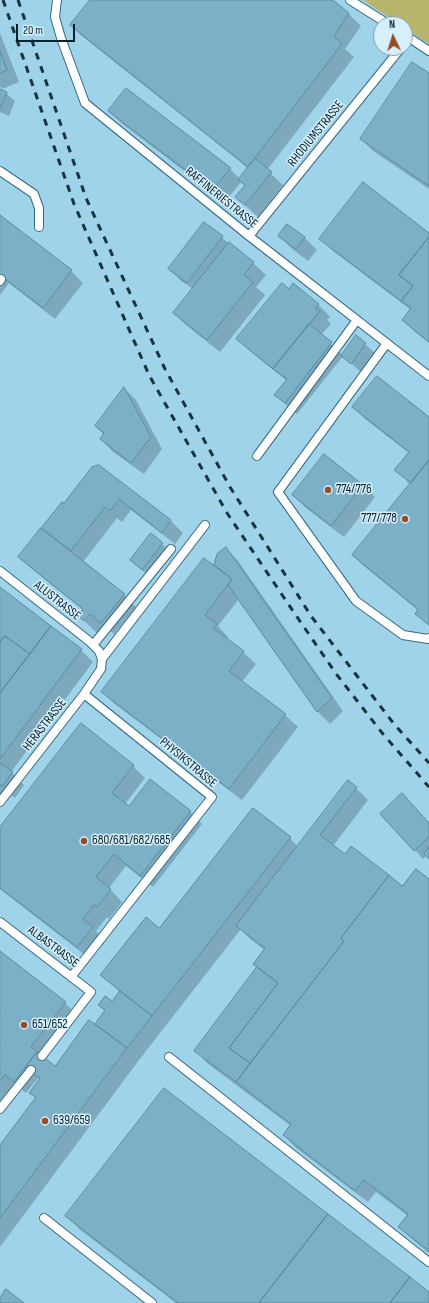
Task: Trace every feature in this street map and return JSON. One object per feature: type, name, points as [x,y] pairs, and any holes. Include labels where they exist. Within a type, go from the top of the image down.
[{"type":"lane","name":"RAFFINERIESTRASSE","points":[[57,0],[56,17],[61,38],[85,103],[250,236],[429,376]]},
{"type":"lane","points":[[350,0],[375,16]]},
{"type":"lane","points":[[413,42],[429,51]]},
{"type":"lane","name":"RHODIUMSTRASSE","points":[[250,236],[395,56]]},
{"type":"lane","points":[[0,171],[34,194],[39,208],[39,227]]},
{"type":"lane","points":[[258,456],[357,320]]},
{"type":"lane","points":[[387,343],[278,492],[356,601],[403,635],[429,638]]},
{"type":"lane","name":"HERASTRASSE","points":[[0,802],[84,694],[101,669],[102,659],[205,525]]},
{"type":"lane","points":[[102,659],[96,648],[171,549]]},
{"type":"lane","name":"ALUSTRASSE","points":[[0,571],[96,648]]},
{"type":"lane","name":"PHYSIKSTRASSE","points":[[71,976],[212,796],[84,694]]},
{"type":"lane","name":"ALBASTRASSE","points":[[0,922],[91,992],[42,1056]]},
{"type":"lane","points":[[169,1057],[429,1262]]},
{"type":"lane","points":[[1,1106],[31,1070]]},
{"type":"lane","points":[[44,1218],[152,1303]]},
{"type":"shaded area","points":[[363,0],[429,0],[429,44],[413,33],[413,16],[387,16]]},
{"type":"building","points":[[90,0],[333,0],[349,13],[334,36],[342,44],[248,167],[70,25]]},
{"type":"building","points":[[0,51],[7,70],[0,73]]},
{"type":"building","points":[[412,62],[429,73],[429,186],[360,139]]},
{"type":"building","points":[[126,88],[231,168],[212,190],[108,111]]},
{"type":"building","points":[[0,89],[7,92],[0,108]]},
{"type":"building","points":[[255,158],[272,172],[245,205],[235,197],[245,185],[238,180]]},
{"type":"building","points":[[363,182],[429,233],[429,237],[399,275],[413,286],[401,301],[319,239]]},
{"type":"building","points":[[0,215],[72,270],[43,308],[0,275]]},
{"type":"building","points":[[204,222],[223,236],[187,283],[168,269]]},
{"type":"building","points":[[287,224],[305,237],[296,249],[278,236]]},
{"type":"building","points":[[429,237],[429,342],[402,320],[411,308],[401,301],[413,286],[399,275]]},
{"type":"building","points":[[229,242],[254,262],[244,275],[253,282],[207,340],[173,313]]},
{"type":"building","points":[[282,283],[289,289],[293,283],[319,304],[315,308],[320,311],[273,369],[236,339]]},
{"type":"building","points":[[309,324],[332,342],[285,403],[274,395],[287,379],[273,369]]},
{"type":"building","points":[[356,335],[366,343],[351,364],[341,356]]},
{"type":"building","points":[[377,376],[429,417],[429,460],[411,483],[394,470],[409,452],[352,407]]},
{"type":"building","points":[[124,387],[151,437],[131,463],[100,439],[104,433],[95,426]]},
{"type":"building","name":"774/776","points":[[324,454],[363,485],[331,526],[292,495]]},
{"type":"building","name":"777/778","points":[[429,460],[429,625],[415,614],[418,609],[352,555]]},
{"type":"building","points":[[99,465],[171,520],[162,533],[119,499],[110,511],[105,507],[71,551],[41,528],[62,502],[64,503],[92,467]]},
{"type":"building","points":[[41,528],[125,594],[101,623],[90,614],[84,621],[78,616],[83,609],[18,557]]},
{"type":"building","points":[[151,533],[163,543],[142,570],[130,560]]},
{"type":"building","points":[[226,547],[332,698],[317,712],[228,585],[232,579],[214,565],[217,554]]},
{"type":"building","points":[[204,558],[232,579],[205,615],[217,624],[213,628],[244,651],[229,671],[286,714],[229,789],[101,692]]},
{"type":"building","points":[[0,587],[51,626],[30,654],[5,636],[0,642]]},
{"type":"building","points":[[51,626],[82,649],[0,759],[0,693]]},
{"type":"building","points":[[5,636],[30,654],[0,693],[0,642]]},
{"type":"building","name":"680/681/682/685","points":[[81,723],[134,765],[112,793],[129,806],[150,779],[191,811],[140,876],[114,854],[96,877],[111,889],[97,907],[94,905],[83,919],[93,927],[77,947],[0,888],[0,827]]},
{"type":"building","points":[[0,763],[13,772],[2,786],[0,785]]},
{"type":"building","points":[[348,780],[357,787],[320,835],[345,854],[351,846],[389,875],[341,938],[344,941],[250,1063],[229,1048],[278,983],[253,964],[265,948],[236,926]]},
{"type":"building","points":[[402,793],[429,823],[429,837],[414,851],[380,814]]},
{"type":"building","points":[[253,808],[291,837],[152,1016],[100,975],[146,917],[159,928]]},
{"type":"building","points":[[429,847],[429,859],[424,854]]},
{"type":"building","points":[[416,869],[429,879],[429,1251],[398,1227],[408,1214],[364,1180],[355,1191],[283,1135],[291,1124],[236,1082],[344,941],[341,938],[389,875],[402,886]]},
{"type":"building","name":"651/652","points":[[0,951],[66,1002],[31,1047],[37,1052],[14,1082],[5,1075],[0,1081]]},
{"type":"building","points":[[257,967],[278,983],[229,1048],[250,1063],[236,1082],[194,1051]]},
{"type":"building","points":[[120,991],[152,1016],[127,1048],[95,1024],[105,1010],[98,1005],[105,996],[112,1001]]},
{"type":"building","name":"639/659","points":[[89,1020],[127,1048],[0,1218],[0,1145],[36,1097],[29,1093],[40,1078],[25,1067],[37,1052],[55,1066]]},
{"type":"building","points":[[164,1088],[328,1214],[259,1303],[178,1303],[65,1216]]},
{"type":"building","points":[[328,1214],[410,1277],[390,1303],[259,1303]]},
{"type":"building","points":[[410,1277],[429,1292],[429,1303],[390,1303]]},
{"type":"building","points":[[6,1289],[24,1303],[0,1303],[0,1298]]},
{"type":"railway","points":[[3,0],[74,204],[149,375],[227,513],[295,614],[337,675],[383,734],[429,787]]},
{"type":"railway","points":[[18,0],[86,198],[165,369],[230,487],[311,616],[394,724],[429,763]]},
{"type":"place","name":"774/776","points":[[328,490]]},
{"type":"place","name":"777/778","points":[[405,519]]},
{"type":"place","name":"680/681/682/685","points":[[84,841]]},
{"type":"place","name":"651/652","points":[[24,1025]]},
{"type":"place","name":"639/659","points":[[45,1121]]}]
